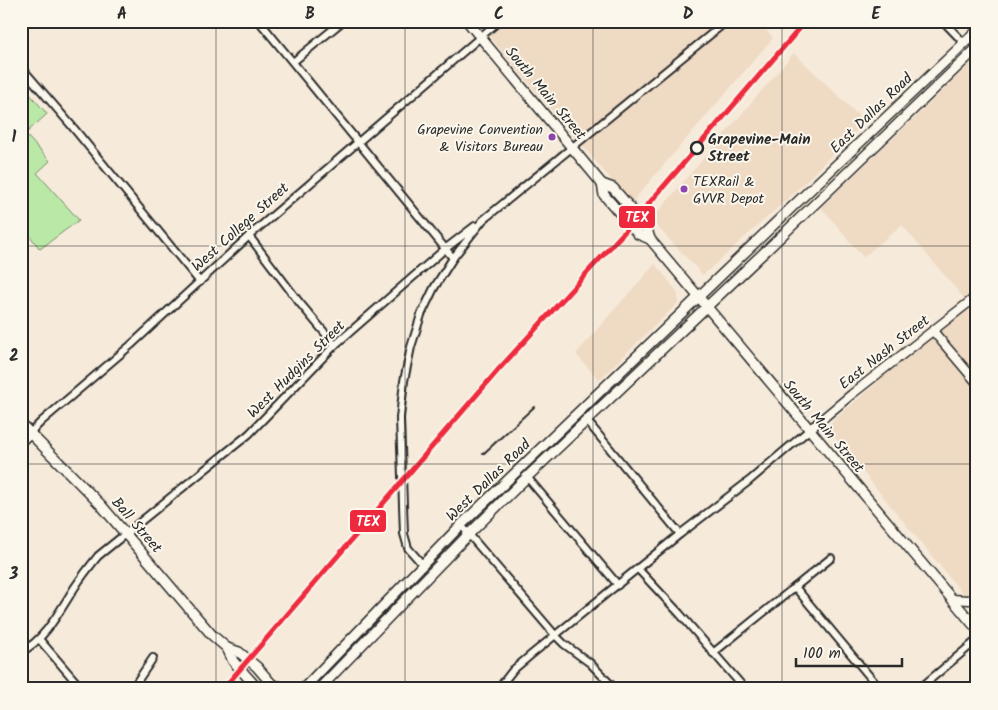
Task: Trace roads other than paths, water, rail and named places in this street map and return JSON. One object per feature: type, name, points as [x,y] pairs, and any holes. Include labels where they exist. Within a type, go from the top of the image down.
[{"type":"main road","name":"South Main Street","points":[[467,21],[602,184],[613,188],[646,226],[650,240],[977,629]]},
{"type":"main road","name":"East Dallas Road","points":[[698,297],[977,31]]},
{"type":"main road","name":"East Dallas Road","points":[[706,307],[977,48]]},
{"type":"main road","points":[[864,139],[873,147]]},
{"type":"main road","points":[[854,148],[862,157]]},
{"type":"main road","points":[[825,176],[834,185]]},
{"type":"main road","name":"West Dallas Road","points":[[303,689],[461,525],[698,297]]},
{"type":"main road","name":"West Dallas Road","points":[[320,689],[469,534],[706,307]]},
{"type":"main road","name":"Ball Street","points":[[21,424],[101,505],[212,635],[227,648],[239,652],[257,667],[274,687]]},
{"type":"main road","points":[[545,460],[564,434],[567,428],[565,424]]},
{"type":"main road","points":[[396,609],[421,572],[422,565]]},
{"type":"main road","name":"Ball Street","points":[[227,648],[233,660],[258,689]]},
{"type":"main road","points":[[324,689],[338,670]]},
{"type":"main road","points":[[274,687],[303,689]]},
{"type":"street","points":[[259,21],[453,258]]},
{"type":"street","points":[[293,62],[343,21]]},
{"type":"street","name":"West College Street","points":[[21,442],[42,421],[131,345],[249,236],[499,21]]},
{"type":"street","name":"West Hudgins Street","points":[[21,652],[39,639],[98,556],[249,434],[335,345],[445,249],[727,21]]},
{"type":"street","points":[[943,21],[964,43]]},
{"type":"street","points":[[21,67],[200,282]]},
{"type":"street","name":"West Hudgins Street","points":[[422,565],[408,548],[404,534],[400,418],[404,380],[420,315],[453,258],[483,220]]},
{"type":"street","points":[[249,236],[299,302],[335,345]]},
{"type":"street","name":"East Nash Street","points":[[809,430],[977,296]]},
{"type":"street","points":[[933,331],[977,383]]},
{"type":"street","points":[[587,421],[680,534]]},
{"type":"street","points":[[498,689],[513,670],[555,635],[680,534],[750,481],[809,430]]},
{"type":"street","points":[[528,476],[618,585]]},
{"type":"street","points":[[461,525],[555,635],[590,663],[615,689]]},
{"type":"street","points":[[713,653],[831,558]]},
{"type":"street","points":[[638,569],[745,689]]},
{"type":"street","points":[[795,587],[880,689]]},
{"type":"street","points":[[952,599],[969,600],[977,598]]},
{"type":"street","points":[[39,639],[82,689]]},
{"type":"street","points":[[919,689],[977,640]]},
{"type":"street","points":[[132,689],[153,658]]},
{"type":"railway","points":[[483,454],[534,407]]},
{"type":"place","name":"Grapevine Convention & Visitors Bureau","points":[[552,137]]},
{"type":"place","name":"Grapevine-Main Street","points":[[697,148]]},
{"type":"place","name":"TEXRail & GVVR Depot","points":[[684,189]]}]
